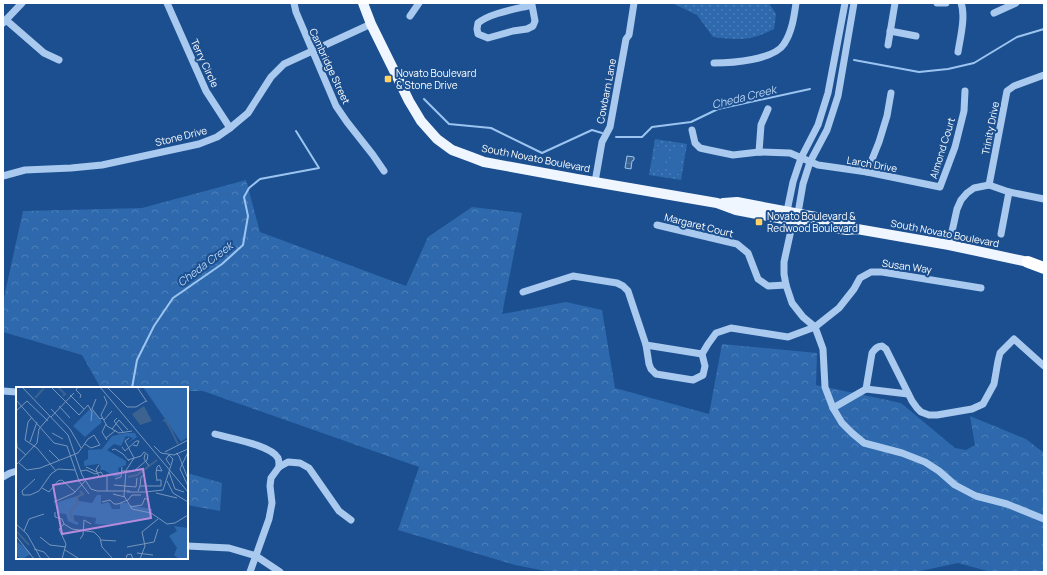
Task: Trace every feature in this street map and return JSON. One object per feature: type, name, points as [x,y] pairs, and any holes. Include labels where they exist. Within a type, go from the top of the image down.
[{"type":"highway","points":[[1028,262],[1044,264]]},
{"type":"highway","points":[[1028,262],[1044,268]]},
{"type":"main road","name":"South Novato Boulevard","points":[[363,3],[371,24],[409,101],[421,121],[437,139],[452,150],[484,162],[716,203],[736,210],[795,217],[848,230],[857,229],[949,245],[1028,262]]},
{"type":"main road","name":"South Novato Boulevard","points":[[716,203],[737,202],[787,212],[795,217]]},
{"type":"street","points":[[22,3],[5,22],[44,53],[59,60]]},
{"type":"street","name":"Terry Circle","points":[[167,3],[206,91],[230,128]]},
{"type":"street","name":"Cambridge Street","points":[[294,3],[311,50],[336,106],[384,171]]},
{"type":"street","points":[[410,16],[419,3]]},
{"type":"street","name":"Cowbarn Lane","points":[[595,182],[602,142],[610,127],[634,3]]},
{"type":"street","points":[[714,63],[763,57],[776,52],[784,46],[791,31],[796,3]]},
{"type":"street","points":[[787,212],[793,182],[801,158],[818,125],[828,94],[845,3]]},
{"type":"street","points":[[854,3],[838,96],[827,130],[810,162],[803,184],[784,262],[786,285],[792,303],[803,317],[815,327],[823,349],[826,387],[833,408],[842,423],[852,434],[864,443],[902,453],[925,462],[939,471],[955,485],[976,496],[1007,504],[1044,519]]},
{"type":"street","points":[[888,45],[895,3]]},
{"type":"street","points":[[937,3],[946,3]]},
{"type":"street","points":[[958,52],[962,22],[961,3]]},
{"type":"street","points":[[994,13],[1016,3]]},
{"type":"street","points":[[532,4],[535,21],[533,26],[527,29],[488,38],[478,34],[478,23],[482,19],[532,4]]},
{"type":"street","name":"Stone Drive","points":[[3,176],[25,170],[102,165],[199,144],[218,137],[248,113],[271,77],[284,64],[311,50],[371,24]]},
{"type":"street","points":[[890,31],[916,36]]},
{"type":"street","name":"Trinity Drive","points":[[989,185],[1008,91],[1014,86],[1044,75]]},
{"type":"street","name":"Almond Court","points":[[940,187],[955,147],[964,111],[965,91]]},
{"type":"street","points":[[867,172],[879,142],[887,116],[891,93]]},
{"type":"street","points":[[759,152],[761,125],[768,109]]},
{"type":"street","name":"Larch Drive","points":[[692,130],[695,143],[700,148],[733,155],[759,152],[790,153],[818,165],[867,172],[940,187]]},
{"type":"street","points":[[949,245],[957,209],[961,200],[974,188],[989,185],[1009,192],[1044,199]]},
{"type":"street","points":[[1001,234],[1009,192]]},
{"type":"street","name":"Margaret Court","points":[[657,224],[737,244],[748,253],[758,279],[768,286],[786,285]]},
{"type":"street","name":"Susan Way","points":[[702,354],[716,333],[731,328],[788,337],[815,327],[839,308],[854,289],[860,278],[871,272],[882,272],[981,288]]},
{"type":"street","points":[[523,292],[573,276],[617,283],[628,291],[646,345],[651,369],[656,374],[694,380],[703,375],[705,366],[702,354],[646,345]]},
{"type":"street","points":[[866,390],[872,353],[875,349],[882,346],[886,349],[908,394],[917,408],[921,412],[929,415],[938,415],[972,409],[983,404],[994,384],[1000,353],[1014,339],[1044,366]]},
{"type":"street","points":[[3,390],[16,392]]},
{"type":"street","points":[[833,408],[866,390],[908,394]]},
{"type":"street","points":[[215,434],[251,443],[268,450],[278,457],[279,467]]},
{"type":"street","points":[[250,572],[269,519],[272,503],[270,486],[271,478],[279,467],[288,462],[300,463],[309,468],[339,511],[351,520]]},
{"type":"street","points":[[3,477],[16,471]]},
{"type":"street","points":[[188,546],[229,548],[256,556],[280,572]]},
{"type":"green space","points":[[672,3],[769,3],[776,14],[774,29],[758,36],[744,39],[713,37],[697,15]]},
{"type":"green space","points":[[655,139],[687,144],[681,180],[649,175]]},
{"type":"green space","points":[[657,146],[668,148],[664,171],[653,169]]},
{"type":"green space","points":[[672,148],[683,150],[679,174],[668,172]]},
{"type":"green space","points":[[246,180],[260,232],[406,286],[428,237],[472,207],[522,213],[502,314],[566,302],[602,310],[615,388],[709,414],[722,344],[817,353],[816,385],[901,403],[955,448],[966,450],[975,445],[970,416],[1026,439],[1044,453],[1044,571],[991,572],[958,563],[916,572],[551,572],[515,565],[398,530],[419,467],[203,391],[188,391],[188,387],[99,387],[82,355],[3,332],[3,302],[23,211],[142,208]]},
{"type":"green space","points":[[188,473],[222,483],[220,511],[188,505]]},
{"type":"water","points":[[627,156],[634,157],[631,169],[625,168]]},
{"type":"waterway","name":"Cheda Creek","points":[[854,60],[919,72],[948,69],[974,63],[1017,37],[1044,29]]},
{"type":"waterway","name":"Cheda Creek","points":[[616,137],[642,137],[652,127],[691,122],[718,109],[810,89]]},
{"type":"waterway","name":"Cheda Creek","points":[[424,99],[449,124],[491,128],[542,153],[592,130],[602,133]]},
{"type":"waterway","name":"Cheda Creek","points":[[132,387],[137,360],[154,326],[173,298],[222,264],[243,245],[248,216],[244,197],[249,188],[260,179],[319,168],[296,131]]},
{"type":"place","name":"Novato Boulevard & Stone Drive","points":[[388,79]]},
{"type":"place","name":"Novato Boulevard & Redwood Boulevard","points":[[759,222]]}]
